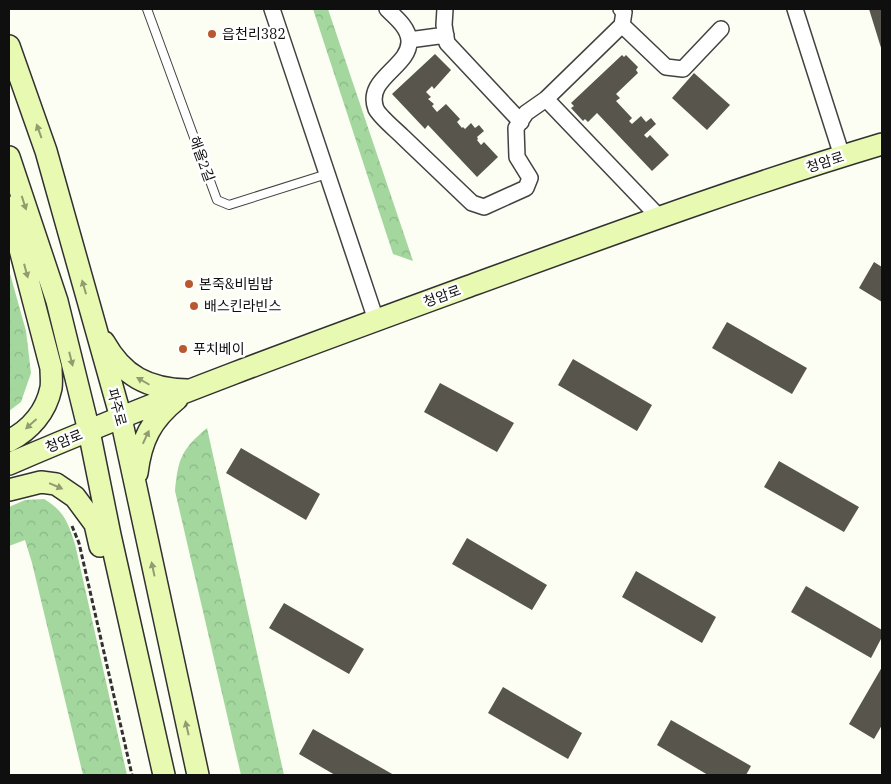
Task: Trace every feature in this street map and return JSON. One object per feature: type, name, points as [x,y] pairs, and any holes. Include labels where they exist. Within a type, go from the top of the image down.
[{"type":"main road","name":"파주로","points":[[9,46],[46,151],[121,418],[198,775]]},
{"type":"main road","name":"청암로","points":[[9,464],[190,390],[376,320],[658,217],[882,144]]},
{"type":"main road","points":[[9,157],[57,301],[89,431],[110,535],[163,770]]},
{"type":"main road","points":[[9,207],[51,368],[52,387],[41,415],[18,436],[9,440]]},
{"type":"main road","points":[[94,324],[111,354],[127,371],[147,384],[168,390],[190,390]]},
{"type":"main road","points":[[138,501],[137,466],[139,452],[147,432],[159,416],[190,390]]},
{"type":"main road","points":[[9,490],[41,482],[56,484],[75,497],[95,524],[129,666],[163,770]]},
{"type":"street","points":[[272,9],[376,320]]},
{"type":"street","points":[[387,9],[404,27],[409,40],[405,57],[382,79],[375,94],[376,109],[390,125],[472,203],[484,207],[526,188],[530,178],[517,156],[516,128],[526,113],[546,99],[622,25],[624,12],[621,9]]},
{"type":"street","points":[[445,9],[444,26],[447,43],[520,122]]},
{"type":"street","points":[[795,9],[842,156]]},
{"type":"street","points":[[622,25],[666,67],[683,69],[721,29]]},
{"type":"street","points":[[409,40],[446,35]]},
{"type":"street","points":[[546,99],[658,217]]},
{"type":"lane","name":"해올2길","points":[[148,9],[217,200],[229,205],[327,174]]},
{"type":"path","points":[[71,522],[78,543],[132,775]]},
{"type":"green space","points":[[313,9],[328,9],[413,261],[393,254]]},
{"type":"green space","points":[[9,270],[26,331],[31,373],[21,402],[9,411]]},
{"type":"green space","points":[[207,428],[284,775],[241,775],[175,491],[178,470],[183,455],[192,442]]},
{"type":"green space","points":[[44,499],[61,513],[70,529],[75,544],[127,775],[83,775],[25,540],[9,546],[9,507],[25,500]]},
{"type":"building","points":[[869,9],[882,9],[882,51]]},
{"type":"building","points":[[435,54],[451,70],[434,89],[432,86],[426,92],[431,97],[428,99],[434,104],[432,106],[437,112],[446,104],[460,119],[457,122],[462,128],[465,129],[471,123],[475,128],[479,125],[484,131],[477,137],[477,140],[481,145],[484,142],[498,157],[477,177],[428,125],[425,129],[392,94]]},
{"type":"building","points":[[622,55],[624,57],[626,55],[638,67],[636,70],[638,73],[616,94],[620,98],[616,101],[632,118],[629,121],[632,124],[641,116],[646,122],[651,118],[656,124],[644,135],[647,138],[650,135],[669,155],[652,171],[597,113],[588,122],[585,119],[583,121],[571,108],[574,106],[571,103]]},
{"type":"building","points":[[694,73],[730,105],[707,130],[672,98]]},
{"type":"building","points":[[874,262],[882,267],[882,302],[859,288]]},
{"type":"building","points":[[727,322],[807,368],[792,394],[712,348]]},
{"type":"building","points":[[573,359],[652,405],[637,431],[558,385]]},
{"type":"building","points":[[440,383],[514,423],[497,452],[424,412]]},
{"type":"building","points":[[241,448],[320,494],[306,520],[226,473]]},
{"type":"building","points":[[779,461],[859,507],[844,532],[764,487]]},
{"type":"building","points":[[467,538],[547,585],[532,610],[452,564]]},
{"type":"building","points":[[636,571],[716,617],[702,643],[622,597]]},
{"type":"building","points":[[806,586],[882,630],[882,637],[871,658],[791,612]]},
{"type":"building","points":[[284,603],[364,649],[349,674],[269,628]]},
{"type":"building","points":[[882,667],[882,725],[874,739],[849,724]]},
{"type":"building","points":[[503,687],[582,733],[568,759],[488,713]]},
{"type":"building","points":[[671,720],[751,766],[746,775],[708,775],[657,745]]},
{"type":"building","points":[[313,729],[394,775],[335,775],[299,754]]},
{"type":"place","name":"읍천리382","points":[[212,34]]},
{"type":"place","name":"본죽&비빔밥","points":[[189,284]]},
{"type":"place","name":"배스킨라빈스","points":[[194,306]]},
{"type":"place","name":"푸치베이","points":[[183,349]]}]
